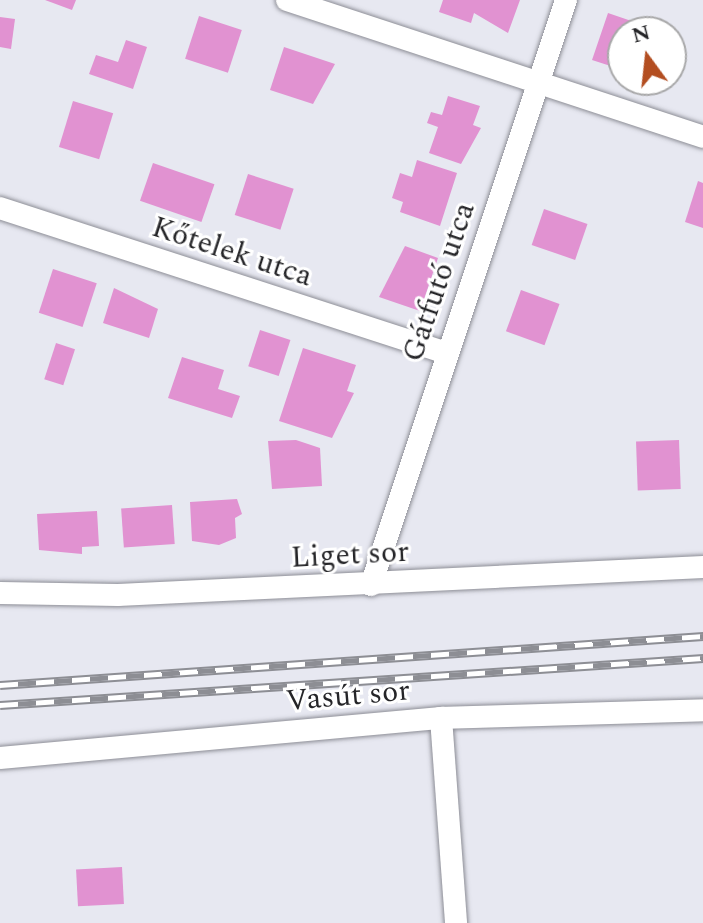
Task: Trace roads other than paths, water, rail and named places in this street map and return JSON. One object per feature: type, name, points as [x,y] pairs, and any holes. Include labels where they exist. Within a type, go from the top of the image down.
[{"type":"street","points":[[287,0],[703,137]]},
{"type":"street","name":"Gátfutó utca","points":[[371,585],[566,0]]},
{"type":"street","name":"Kőtelek utca","points":[[0,208],[446,353]]},
{"type":"street","name":"Liget sor","points":[[0,593],[371,585],[703,567]]},
{"type":"street","name":"Vasút sor","points":[[0,758],[441,718],[703,710]]},
{"type":"street","points":[[441,718],[456,923]]},
{"type":"railway","points":[[0,685],[703,636]]},
{"type":"railway","points":[[0,705],[703,658]]}]
